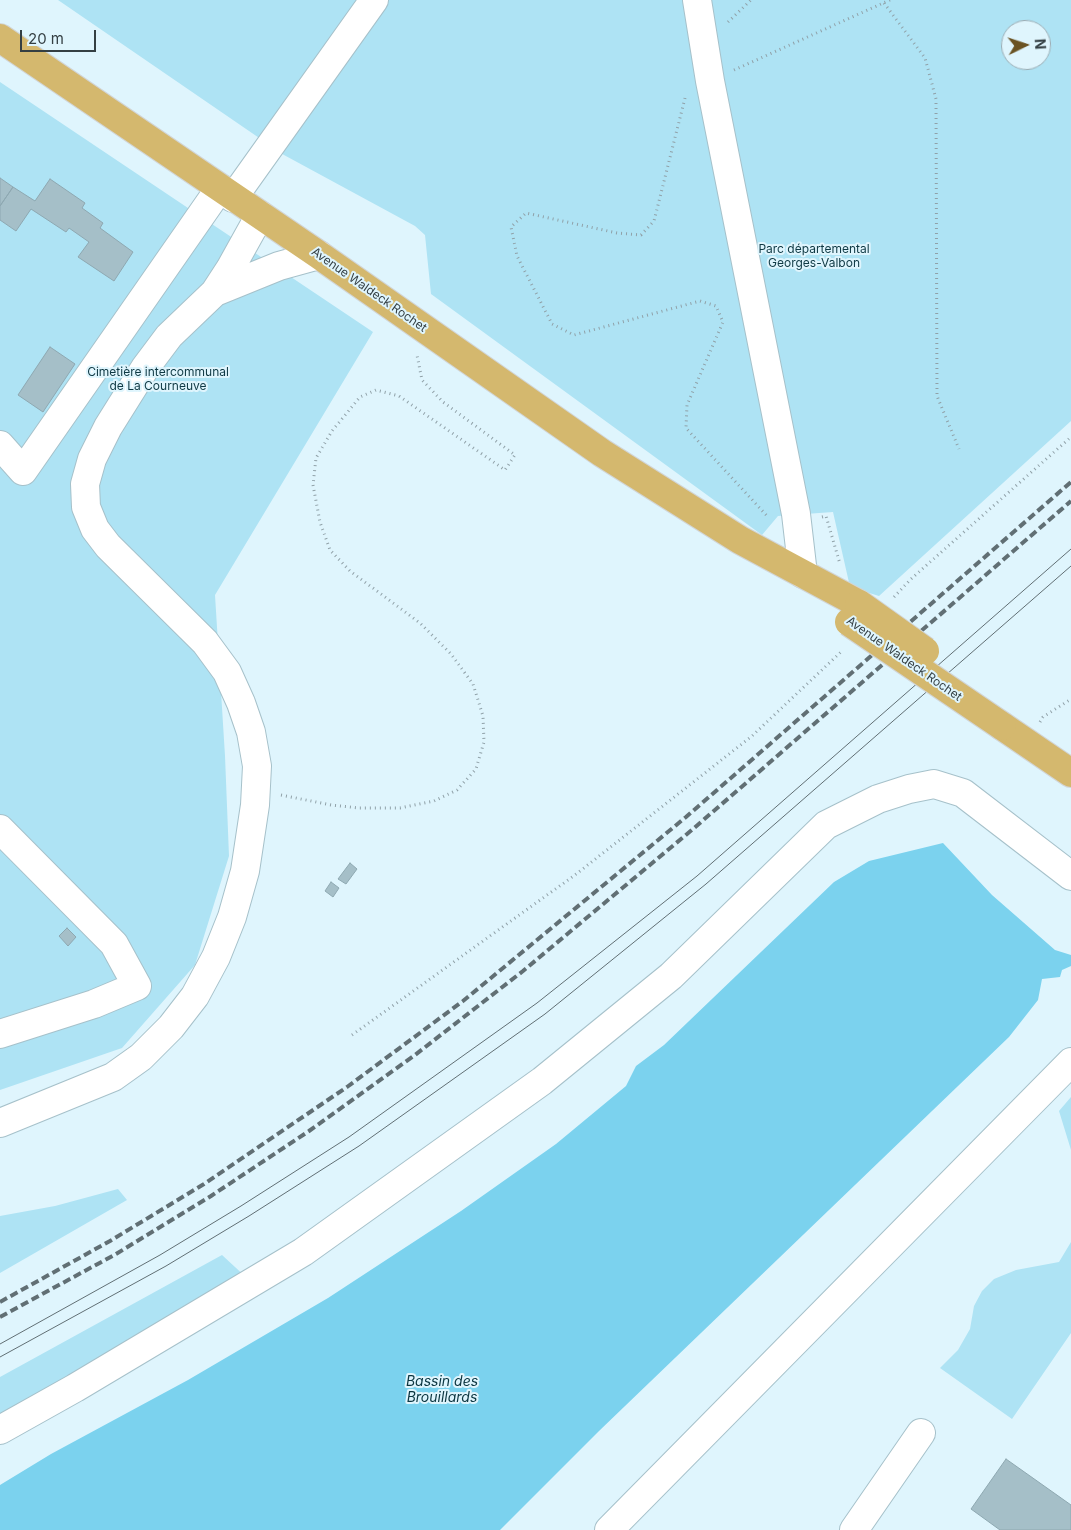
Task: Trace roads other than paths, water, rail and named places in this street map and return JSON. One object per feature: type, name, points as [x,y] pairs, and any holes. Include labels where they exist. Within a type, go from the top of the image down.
[{"type":"main road","name":"Avenue Waldeck Rochet","points":[[0,38],[319,255],[602,453],[740,540],[849,616],[1005,718],[1071,753]]},
{"type":"main road","name":"Avenue Waldeck Rochet","points":[[740,540],[803,574],[849,616]]},
{"type":"main road","name":"Avenue Waldeck Rochet","points":[[1005,718],[1071,773]]},
{"type":"lane","points":[[0,445],[24,471],[227,193],[374,0]]},
{"type":"lane","points":[[697,0],[710,80],[796,519],[803,574]]},
{"type":"lane","points":[[0,1123],[113,1077],[141,1057],[171,1027],[195,996],[216,957],[235,908],[245,871],[256,804],[257,766],[251,732],[227,672],[205,642],[108,546],[95,529],[86,507],[85,484],[92,459],[108,427],[145,368],[169,336],[215,292],[230,270],[260,215]]},
{"type":"lane","points":[[215,292],[279,266],[319,255]]},
{"type":"lane","points":[[0,1430],[75,1388],[303,1252],[542,1081],[671,976],[826,825],[878,799],[909,789],[934,784],[963,793],[1071,876]]},
{"type":"lane","points":[[0,829],[114,944],[137,986],[94,1004],[0,1034]]},
{"type":"lane","points":[[609,1530],[1071,1062]]},
{"type":"lane","points":[[854,1530],[921,1433]]},
{"type":"water","name":"Bassin des Brouillards","points":[[943,843],[992,895],[1055,950],[1071,955],[1071,966],[1062,970],[1060,977],[1042,979],[1038,1000],[1009,1037],[599,1431],[500,1530],[0,1530],[0,1485],[51,1454],[188,1380],[328,1298],[461,1211],[556,1144],[626,1086],[636,1066],[664,1045],[834,882],[869,861]]},
{"type":"tram line","points":[[0,1344],[160,1255],[241,1206],[349,1137],[537,1003],[697,876],[1071,549]]},
{"type":"tram line","points":[[0,1357],[166,1266],[249,1216],[359,1146],[545,1014],[706,884],[1071,566]]},
{"type":"railway","points":[[0,1302],[110,1241],[204,1184],[347,1087],[463,1001],[686,817],[1071,482]]},
{"type":"railway","points":[[0,1317],[116,1254],[211,1196],[309,1131],[415,1055],[523,971],[693,829],[1071,501]]},
{"type":"park label","name":"Parc départemental Georges-Valbon","points":[[814,256]]},
{"type":"park label","name":"Cimetière intercommunal de La Courneuve","points":[[158,379]]}]
